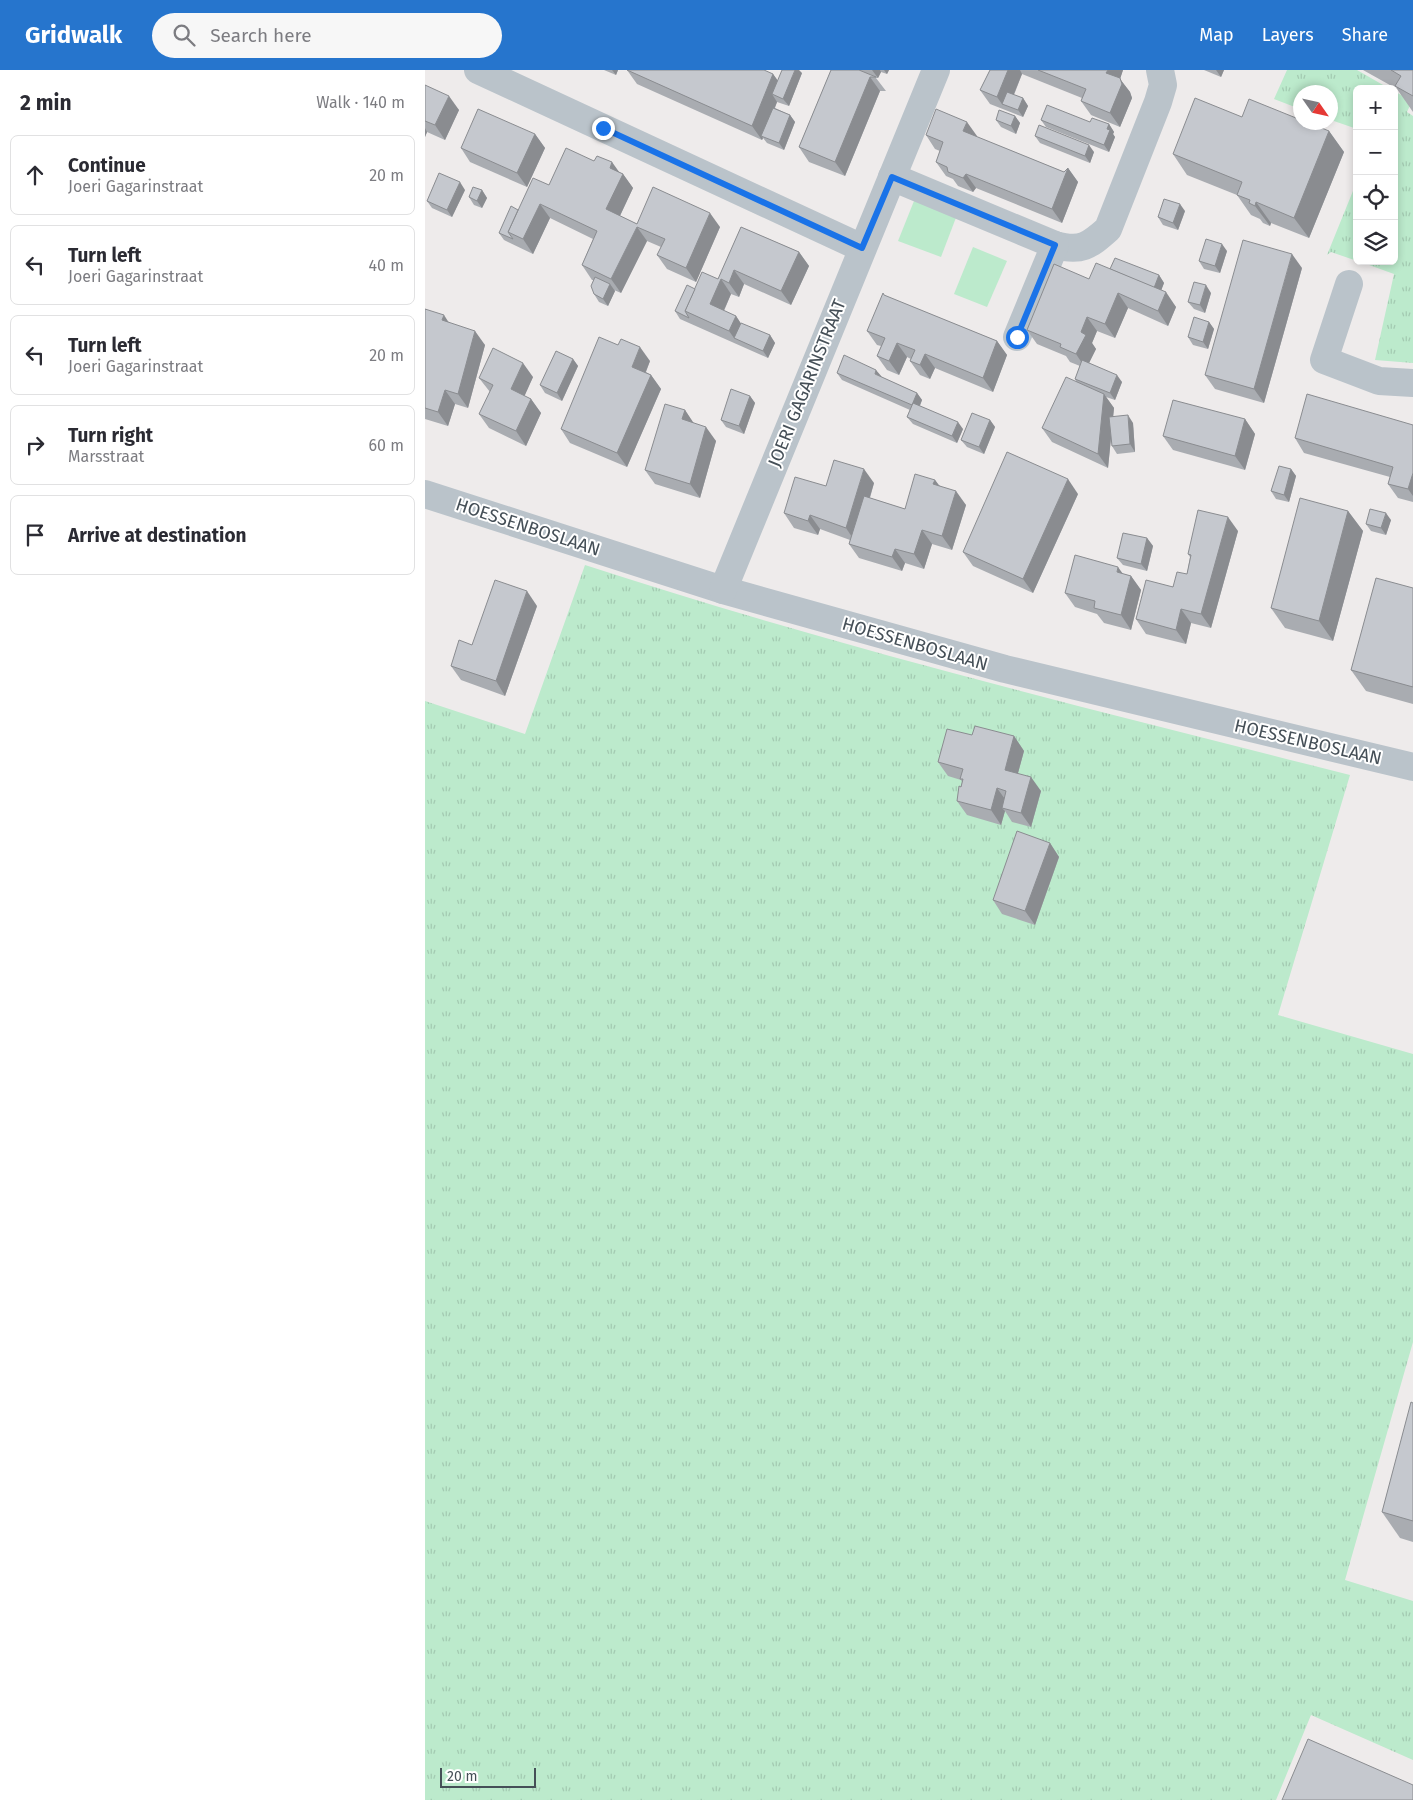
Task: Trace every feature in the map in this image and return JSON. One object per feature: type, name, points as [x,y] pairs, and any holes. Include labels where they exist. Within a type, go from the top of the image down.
[{"type":"street","points":[[477,70],[862,248]]},
{"type":"street","name":"JOERI GAGARINSTRAAT","points":[[723,590],[936,70]]},
{"type":"street","points":[[892,177],[1055,245],[1073,250],[1092,244],[1108,229],[1158,102],[1163,85],[1160,70]]},
{"type":"street","points":[[1017,337],[1055,245]]},
{"type":"street","points":[[1349,284],[1324,360],[1379,381],[1413,383]]},
{"type":"street","name":"HOESSENBOSLAAN","points":[[425,494],[723,590],[1005,670],[1413,767]]},
{"type":"green space","points":[[1287,70],[1357,70],[1383,85],[1353,85],[1353,128],[1338,122],[1338,85],[1293,85],[1293,106],[1274,99]]},
{"type":"green space","points":[[1398,93],[1412,101],[1407,112],[1413,116],[1413,363],[1375,360],[1394,274],[1369,265],[1398,265]]},
{"type":"green space","points":[[1353,191],[1353,260],[1331,252],[1327,255]]},
{"type":"green space","points":[[914,201],[957,215],[941,257],[898,241]]},
{"type":"green space","points":[[973,247],[1007,261],[987,307],[954,294]]},
{"type":"green space","points":[[585,565],[679,595],[870,650],[1062,702],[1350,775],[1278,1015],[1413,1054],[1413,1342],[1345,1580],[1413,1601],[1413,1760],[1311,1715],[1276,1800],[425,1800],[425,701],[525,734]]},
{"type":"building","points":[[627,70],[764,70],[773,74],[752,126]]},
{"type":"building","points":[[782,70],[795,70],[783,99],[772,94]]},
{"type":"building","points":[[831,70],[859,70],[876,77],[870,77],[835,162],[799,147]]},
{"type":"building","points":[[990,70],[1008,70],[997,97],[980,90]]},
{"type":"building","points":[[1038,70],[1108,70],[1106,73],[1120,78],[1122,84],[1110,113],[1081,101],[1086,89]]},
{"type":"building","points":[[1391,70],[1413,70],[1413,96],[1396,85],[1401,76]]},
{"type":"building","points":[[425,85],[449,96],[435,125],[425,121]]},
{"type":"building","points":[[1007,92],[1023,98],[1018,110],[1002,104]]},
{"type":"building","points":[[1195,98],[1242,117],[1249,99],[1293,117],[1293,130],[1329,131],[1294,218],[1256,202],[1255,206],[1249,203],[1250,200],[1237,195],[1242,182],[1173,154]]},
{"type":"building","points":[[1047,105],[1090,122],[1092,118],[1109,124],[1107,129],[1110,130],[1104,145],[1041,120]]},
{"type":"building","points":[[773,108],[790,115],[779,143],[761,136]]},
{"type":"building","points":[[478,109],[535,134],[517,173],[461,148]]},
{"type":"building","points":[[936,109],[967,122],[963,131],[1064,172],[1068,168],[1052,209],[966,174],[963,178],[948,172],[947,167],[936,162],[943,142],[926,135]]},
{"type":"building","points":[[999,110],[1015,116],[1011,126],[996,120]]},
{"type":"building","points":[[1039,125],[1089,145],[1085,156],[1035,136]]},
{"type":"building","points":[[566,148],[594,161],[597,156],[612,162],[610,168],[623,174],[606,209],[637,224],[653,187],[710,213],[686,268],[657,255],[665,239],[637,227],[611,279],[582,265],[597,231],[540,204],[523,239],[508,232],[533,178],[549,185]]},
{"type":"building","points":[[439,173],[460,182],[447,210],[427,201]]},
{"type":"building","points":[[473,187],[482,190],[477,201],[469,197]]},
{"type":"building","points":[[1164,199],[1180,204],[1173,223],[1158,217]]},
{"type":"building","points":[[511,206],[518,210],[508,232],[513,239],[499,233]]},
{"type":"building","points":[[741,227],[799,252],[781,291],[734,270],[729,283],[721,279],[710,304],[736,316],[729,331],[685,311],[702,272],[718,279]]},
{"type":"building","points":[[1206,239],[1222,244],[1215,266],[1199,261]]},
{"type":"building","points":[[1243,240],[1292,254],[1254,389],[1205,375]]},
{"type":"building","points":[[1115,258],[1159,275],[1154,288],[1110,269]]},
{"type":"building","points":[[1096,263],[1166,292],[1158,311],[1118,293],[1105,324],[1087,317],[1081,332],[1086,335],[1076,354],[1060,347],[1061,344],[1027,330],[1054,264],[1089,279]]},
{"type":"building","points":[[595,277],[610,284],[603,299],[594,294],[591,286]]},
{"type":"building","points":[[1194,282],[1206,285],[1200,305],[1188,302]]},
{"type":"building","points":[[687,285],[695,289],[685,311],[689,318],[675,311]]},
{"type":"building","points":[[883,293],[997,341],[983,378],[925,354],[920,365],[910,361],[915,350],[897,343],[889,361],[877,356],[885,338],[867,331]]},
{"type":"building","points":[[425,309],[444,315],[442,320],[475,331],[458,394],[445,390],[438,412],[425,408]]},
{"type":"building","points":[[1194,317],[1209,322],[1203,342],[1188,337]]},
{"type":"building","points":[[741,323],[770,335],[763,351],[734,338]]},
{"type":"building","points":[[599,337],[618,345],[621,339],[640,347],[632,367],[651,375],[617,453],[561,429]]},
{"type":"building","points":[[493,348],[523,363],[511,389],[531,399],[516,431],[479,414],[493,385],[479,378]]},
{"type":"building","points":[[556,351],[573,359],[557,393],[540,385]]},
{"type":"building","points":[[844,355],[876,370],[875,374],[917,393],[912,405],[837,373]]},
{"type":"building","points":[[1082,360],[1117,375],[1110,393],[1075,379]]},
{"type":"building","points":[[1066,377],[1104,394],[1098,454],[1042,428]]},
{"type":"building","points":[[731,389],[750,396],[739,426],[721,420]]},
{"type":"building","points":[[1307,394],[1413,425],[1413,473],[1408,489],[1388,484],[1393,467],[1295,438]]},
{"type":"building","points":[[1173,400],[1245,419],[1235,456],[1163,436]]},
{"type":"building","points":[[913,403],[958,422],[952,436],[907,417]]},
{"type":"building","points":[[665,404],[685,410],[682,419],[706,427],[690,484],[645,470]]},
{"type":"building","points":[[972,413],[990,420],[979,447],[961,440]]},
{"type":"building","points":[[1128,415],[1130,444],[1112,446],[1109,417]]},
{"type":"building","points":[[1007,452],[1068,479],[1023,579],[963,552]]},
{"type":"building","points":[[834,460],[864,469],[846,528],[810,515],[808,521],[784,513],[795,477],[826,486]]},
{"type":"building","points":[[1279,466],[1291,469],[1284,495],[1271,491]]},
{"type":"building","points":[[915,474],[935,480],[933,484],[956,491],[942,536],[922,530],[914,554],[895,549],[892,557],[849,544],[864,496],[905,509]]},
{"type":"building","points":[[1300,498],[1348,511],[1319,621],[1271,608]]},
{"type":"building","points":[[1370,509],[1386,513],[1381,528],[1366,524]]},
{"type":"building","points":[[1198,510],[1228,517],[1201,614],[1181,609],[1176,630],[1136,619],[1146,580],[1173,587],[1177,572],[1187,574],[1191,555],[1188,554]]},
{"type":"building","points":[[1123,533],[1147,538],[1141,564],[1117,558]]},
{"type":"building","points":[[1075,555],[1118,567],[1117,572],[1131,576],[1121,615],[1094,608],[1095,601],[1065,593]]},
{"type":"building","points":[[1376,578],[1413,588],[1413,687],[1351,670]]},
{"type":"building","points":[[495,580],[527,591],[496,681],[451,666],[459,640],[472,645]]},
{"type":"building","points":[[975,726],[1014,736],[1005,770],[1031,777],[1021,813],[1002,808],[1006,791],[997,788],[991,810],[957,801],[959,786],[961,787],[963,779],[960,779],[963,769],[938,762],[947,729],[972,735]]},
{"type":"building","points":[[1017,831],[1050,843],[1025,911],[993,900]]},
{"type":"building","points":[[1411,1402],[1413,1403],[1413,1521],[1382,1512]]},
{"type":"building","points":[[1308,1739],[1413,1785],[1413,1800],[1282,1800]]},
{"type":"route","points":[[603,128],[862,248],[892,177],[1055,245],[1017,337]]}]
